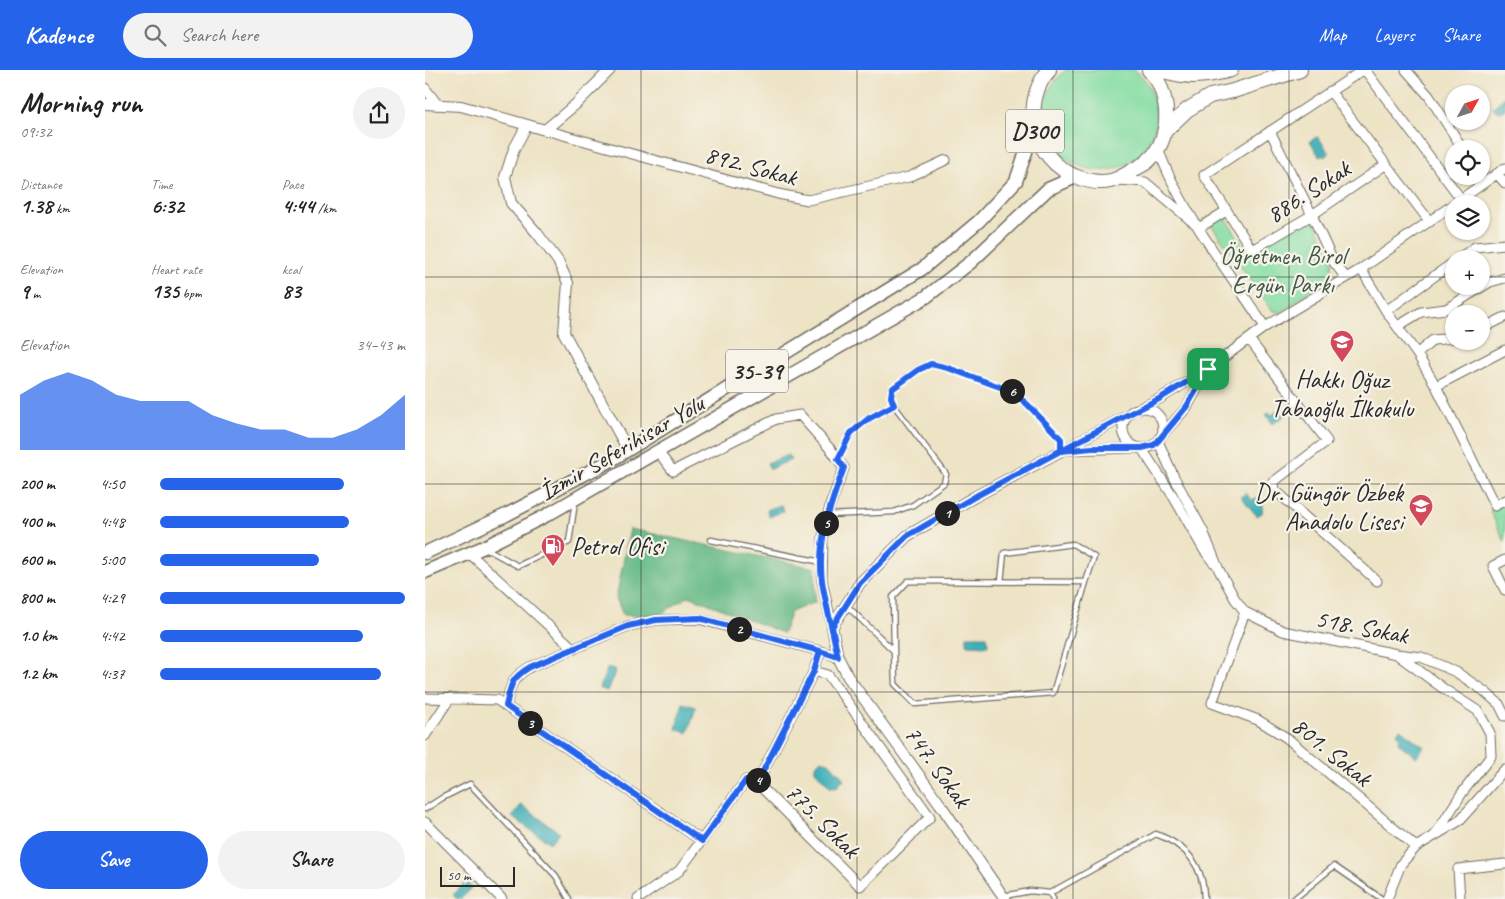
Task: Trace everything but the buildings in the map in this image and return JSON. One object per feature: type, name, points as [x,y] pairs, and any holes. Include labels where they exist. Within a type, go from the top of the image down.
[{"type":"highway","points":[[1149,70],[1160,84],[1166,105],[1165,131]]},
{"type":"highway","points":[[1159,70],[1181,76],[1205,77],[1231,70]]},
{"type":"highway","name":"D300","points":[[1048,71],[1037,89],[1033,108],[1034,128],[1042,149],[1057,166],[1076,177],[1096,182],[1117,179],[1149,161],[1158,148],[1165,131],[1187,110],[1210,96],[1233,91],[1300,70]]},
{"type":"main road","name":"İzmir Seferihisar Yolu","points":[[425,553],[505,515],[608,462],[922,269],[979,221],[1016,181],[1034,128]]},
{"type":"main road","name":"İzmir Seferihisar Yolu","points":[[425,572],[484,547],[575,499],[927,298],[971,262],[1048,190],[1076,177]]},
{"type":"street","points":[[425,104],[461,106],[545,130],[576,104],[610,70]]},
{"type":"street","points":[[1199,228],[1226,211],[1204,175],[1364,70],[1451,195]]},
{"type":"street","points":[[1406,70],[1429,96],[1457,140]]},
{"type":"street","points":[[425,88],[437,105]]},
{"type":"street","points":[[1330,91],[1430,222]]},
{"type":"street","points":[[527,125],[514,149],[505,177],[511,203],[558,261],[568,284],[564,333],[628,450]]},
{"type":"street","name":"892. Sokak","points":[[545,130],[778,194],[808,200],[909,177],[946,160]]},
{"type":"street","points":[[1270,131],[1333,261],[1346,278]]},
{"type":"street","points":[[1158,148],[1166,172],[1199,228],[1265,327]]},
{"type":"street","name":"886. Sokak","points":[[1226,211],[1252,250],[1312,215],[1385,165]]},
{"type":"street","points":[[1501,171],[1505,183]]},
{"type":"street","points":[[1117,179],[1145,182],[1199,228]]},
{"type":"street","points":[[1464,195],[1475,185]]},
{"type":"street","points":[[832,627],[860,583],[907,536],[976,496],[1159,399],[1208,369],[1265,327],[1361,269],[1445,210]]},
{"type":"street","points":[[1471,250],[1475,247],[1505,244]]},
{"type":"street","points":[[1386,311],[1445,268]]},
{"type":"street","points":[[1361,269],[1386,311],[1417,354],[1436,386],[1495,506],[1505,500]]},
{"type":"street","points":[[1398,326],[1421,312],[1446,309],[1490,282],[1505,278]]},
{"type":"street","points":[[1490,324],[1505,316]]},
{"type":"street","points":[[1249,339],[1327,441],[1272,483],[1275,490],[1377,581]]},
{"type":"street","points":[[1417,354],[1433,340],[1445,339]]},
{"type":"street","points":[[1436,386],[1505,350]]},
{"type":"street","points":[[1061,451],[1139,448],[1154,445],[1187,406],[1208,369]]},
{"type":"street","points":[[1138,409],[1151,410],[1160,418],[1163,424],[1160,439]]},
{"type":"street","points":[[1129,414],[1125,419],[1123,433],[1130,444],[1139,448]]},
{"type":"street","points":[[658,452],[673,471],[776,419],[800,415],[832,450],[844,468],[827,516],[823,537],[822,580],[832,627]]},
{"type":"street","name":"518. Sokak","points":[[1160,439],[1174,476],[1203,531],[1219,570],[1235,599],[1245,612],[1283,631],[1421,657],[1456,672],[1484,691],[1499,704],[1505,716]]},
{"type":"street","name":"518. Sokak","points":[[1139,448],[1173,496],[1203,550],[1219,570]]},
{"type":"street","points":[[469,553],[574,649]]},
{"type":"street","points":[[1505,560],[1493,566],[1505,590]]},
{"type":"street","name":"801. Sokak","points":[[1245,612],[1212,703],[1258,720],[1287,738],[1416,847]]},
{"type":"street","points":[[506,706],[511,684],[517,674],[628,626],[656,620],[699,618],[838,657]]},
{"type":"street","name":"747. Sokak","points":[[832,627],[838,657],[848,677],[940,804],[1004,898]]},
{"type":"street","points":[[638,899],[679,871],[746,780],[757,783],[814,671],[820,651]]},
{"type":"street","points":[[1397,654],[1444,689],[1478,711],[1490,732],[1491,756],[1462,793],[1435,834]]},
{"type":"street","name":"775. Sokak","points":[[757,783],[860,886],[930,817],[828,675],[814,671]]},
{"type":"street","points":[[425,698],[497,700],[702,841]]},
{"type":"street","points":[[425,736],[450,698]]},
{"type":"street","points":[[1387,899],[1401,864],[1416,847],[1459,821],[1505,769]]},
{"type":"street","points":[[425,822],[502,899]]},
{"type":"street","points":[[1460,899],[1458,868],[1505,864]]},
{"type":"lane","points":[[827,516],[894,512],[913,505],[943,483],[946,474],[894,405],[891,397],[892,389],[918,370],[931,364],[948,368],[1011,391],[1027,404],[1061,439],[1061,451]]},
{"type":"lane","points":[[838,459],[851,433],[868,419],[894,405]]},
{"type":"lane","points":[[484,547],[518,566],[569,542],[575,499]]},
{"type":"lane","points":[[711,540],[823,562]]},
{"type":"lane","points":[[1001,582],[1004,553],[1073,544],[1094,557],[1053,693],[915,704],[895,684],[893,596],[908,581],[1001,582],[1086,582]]},
{"type":"lane","points":[[846,605],[894,652]]},
{"type":"lane","points":[[425,808],[470,784],[556,876],[569,899]]},
{"type":"lane","points":[[1004,898],[1030,892],[1050,893],[1156,834],[1167,838],[1181,847],[1199,870],[1204,899]]},
{"type":"lane","points":[[1294,899],[1334,866],[1382,899]]},
{"type":"lane","points":[[1050,893],[1053,899]]},
{"type":"green space","points":[[1066,70],[1134,70],[1148,85],[1153,97],[1155,129],[1143,151],[1128,164],[1105,170],[1089,169],[1074,164],[1052,144],[1045,130],[1043,114],[1046,98],[1054,82]]},
{"type":"green space","name":"Öğretmen Birol Ergün Parkı","points":[[1223,213],[1245,249],[1252,250],[1312,215],[1333,261],[1331,275],[1281,313],[1272,310],[1209,222]]},
{"type":"green space","points":[[1505,503],[1505,542],[1490,511]]},
{"type":"green space","points":[[630,529],[815,568],[815,602],[791,612],[783,633],[689,596],[657,616],[623,615],[616,598]]},
{"type":"water","points":[[1505,97],[1505,109],[1497,112],[1493,107]]},
{"type":"water","points":[[1317,137],[1329,153],[1324,157],[1322,155],[1319,156],[1310,141]]},
{"type":"water","points":[[1282,407],[1287,414],[1273,424],[1266,415],[1269,412],[1272,415]]},
{"type":"water","points":[[788,455],[791,460],[770,469],[767,463]]},
{"type":"water","points":[[1246,493],[1251,500],[1257,498],[1263,502],[1262,513],[1257,516],[1241,497]]},
{"type":"water","points":[[781,505],[784,511],[769,517],[767,510]]},
{"type":"water","points":[[967,636],[987,636],[988,646],[967,645]]},
{"type":"water","points":[[608,667],[616,670],[607,691],[599,688]]},
{"type":"water","points":[[683,703],[696,707],[688,733],[676,729]]},
{"type":"water","points":[[1400,729],[1424,747],[1416,757],[1398,743],[1400,738],[1397,732]]},
{"type":"water","points":[[820,760],[829,762],[844,779],[836,788],[833,786],[831,788],[815,771],[815,766]]},
{"type":"water","points":[[521,805],[559,832],[550,843],[512,817]]},
{"type":"water","points":[[466,882],[472,888],[461,899],[457,899],[453,895]]},
{"type":"place","name":"Hakkı Oğuz Tabaoğlu İlkokulu","points":[[1342,363]]},
{"type":"place","name":"Dr. Güngör Özbek Anadolu Lisesi","points":[[1421,527]]},
{"type":"place","name":"Petrol Ofisi","points":[[553,567]]},
{"type":"route","points":[[1208,369],[1159,399],[1133,411],[1061,451],[976,496],[907,536],[860,583],[832,627],[838,657],[820,651],[699,618],[656,620],[628,626],[517,674],[511,684],[506,706],[702,841],[746,780],[757,783],[814,671],[820,651],[838,657],[822,580],[823,537],[830,506],[844,468],[838,459],[851,433],[868,419],[894,405],[891,397],[892,389],[918,370],[931,364],[948,368],[1011,391],[1027,404],[1061,439],[1061,451],[1092,448],[1148,448],[1158,441],[1187,406],[1208,369]]}]
